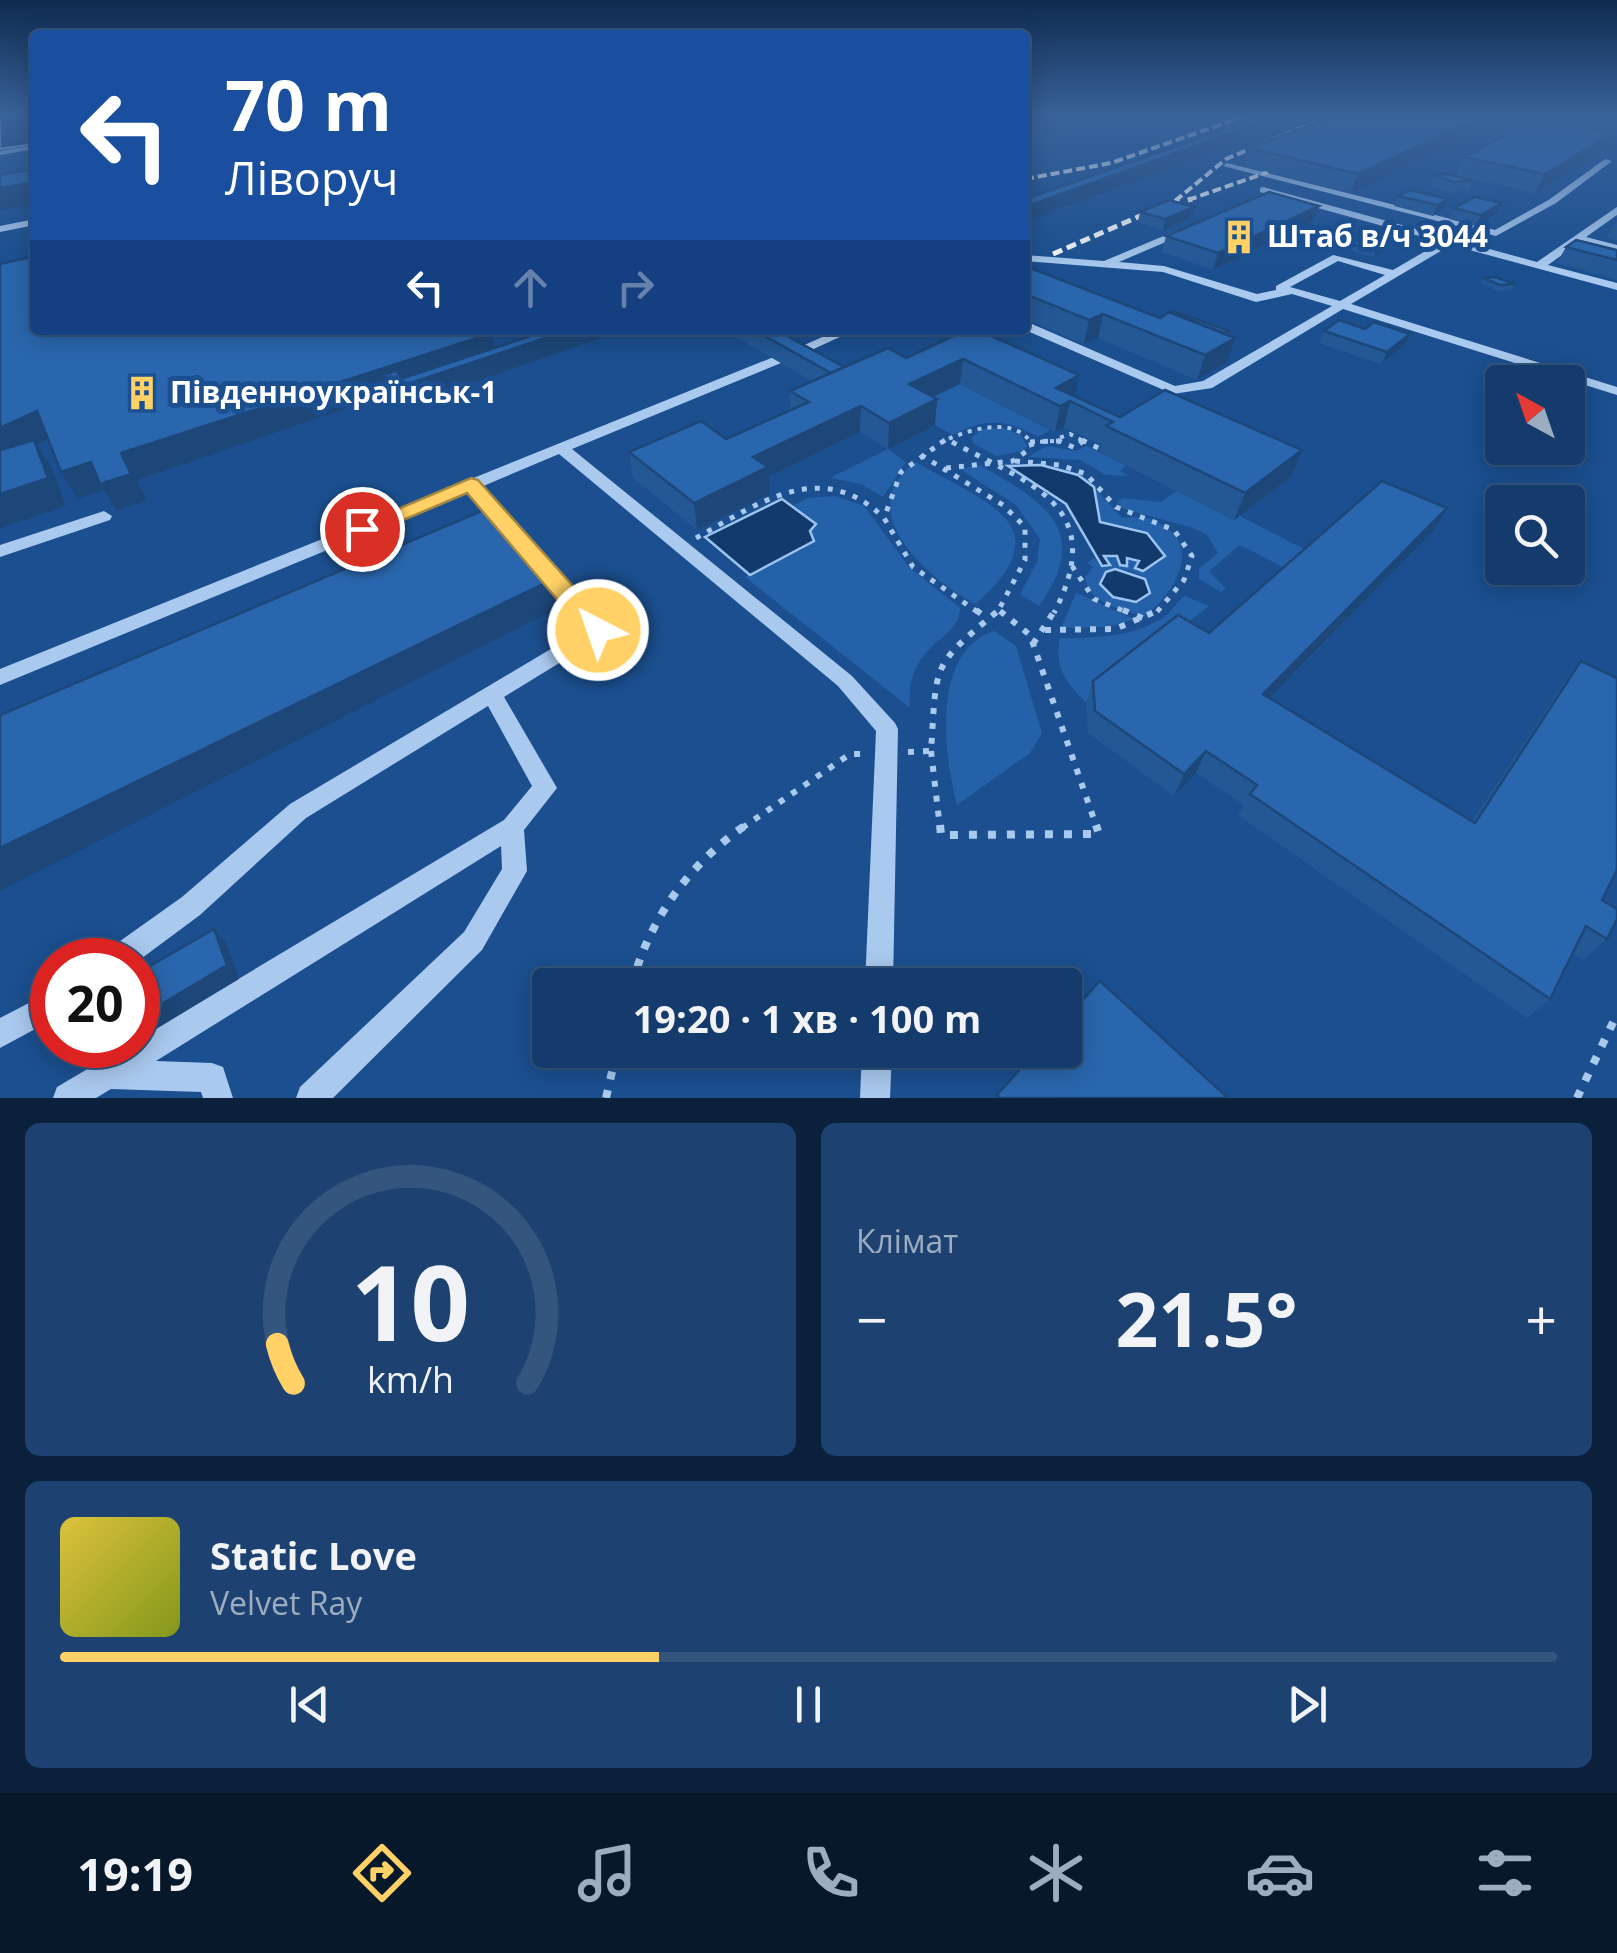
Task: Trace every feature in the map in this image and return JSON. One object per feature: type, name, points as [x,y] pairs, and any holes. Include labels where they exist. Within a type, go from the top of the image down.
[{"type":"street","points":[[1228,166],[1496,234],[1554,201],[1601,166]]},
{"type":"street","points":[[1274,178],[1260,194],[1617,287]]},
{"type":"street","points":[[1540,265],[1617,210]]},
{"type":"street","points":[[0,229],[30,223]]},
{"type":"street","points":[[1102,265],[1192,226]]},
{"type":"street","points":[[1578,238],[1617,248]]},
{"type":"street","points":[[1030,328],[1173,390],[1206,385],[1450,241]]},
{"type":"street","points":[[1270,294],[1336,257],[1394,274]]},
{"type":"street","points":[[1030,258],[1164,269],[1256,298],[1293,290],[1617,391]]},
{"type":"street","points":[[0,677],[837,335]]},
{"type":"street","points":[[561,448],[845,681],[886,729],[879,968]]},
{"type":"street","points":[[147,938],[191,906],[298,811],[598,630],[471,484]]},
{"type":"street","points":[[0,551],[104,516]]},
{"type":"street","points":[[68,1098],[512,827],[546,788],[492,694]]},
{"type":"street","points":[[311,1098],[474,941],[515,871],[512,827]]},
{"type":"street","points":[[0,1034],[30,1017]]},
{"type":"street","points":[[876,1098],[877,1068]]},
{"type":"street","points":[[108,1074],[212,1078],[218,1098]]},
{"type":"path","points":[[884,518],[888,499],[906,466],[987,425],[1017,428],[1030,442],[1057,442],[1075,448],[1083,441]]},
{"type":"path","points":[[1057,442],[1064,434],[1116,457]]},
{"type":"path","points":[[950,441],[1038,491],[1067,516],[1072,566],[1054,619],[1033,644]]},
{"type":"path","points":[[1013,460],[1024,455],[1030,442]]},
{"type":"path","points":[[943,468],[985,460],[1013,460],[1081,470],[1125,513],[1150,516],[1182,538],[1192,556],[1188,576],[1181,590],[1147,620],[1107,633],[1045,630]]},
{"type":"path","points":[[673,539],[810,485],[854,491],[872,502],[913,567],[988,620]]},
{"type":"path","points":[[1072,566],[1094,599],[1147,620]]},
{"type":"path","points":[[931,751],[941,835],[1099,834],[1030,635],[1000,611]]},
{"type":"path","points":[[1577,1098],[1617,1014]]},
{"type":"path","points":[[606,1098],[613,1068]]},
{"type":"shaded area","points":[[960,384],[1050,430],[1038,437],[1005,424],[986,423],[953,435],[907,409]]},
{"type":"shaded area","points":[[1003,428],[1021,435],[1027,446],[1023,451],[996,456],[973,443],[972,437],[983,429]]},
{"type":"shaded area","points":[[1047,446],[1076,451],[1087,446],[1126,466],[1120,471],[1130,476],[1106,475],[1080,460],[1028,457]]},
{"type":"shaded area","points":[[888,449],[906,462],[883,497],[861,484],[830,478]]},
{"type":"shaded area","points":[[916,462],[989,504],[1005,518],[1014,535],[1014,554],[1002,577],[976,604],[919,562],[893,522],[890,501],[897,481]]},
{"type":"shaded area","points":[[980,465],[1040,505],[1061,537],[1062,557],[1055,579],[1039,606],[1020,594],[1037,562],[1040,539],[1016,505],[960,469]]},
{"type":"shaded area","points":[[1041,465],[1078,475],[1094,487],[1100,522],[1147,533],[1165,556],[1143,571],[1135,568],[1139,561],[1127,558],[1127,566],[1120,565],[1117,556],[1104,556],[1110,565],[1102,566],[1066,504],[1008,466]]},
{"type":"shaded area","points":[[1094,487],[1121,517],[1153,520],[1169,529],[1178,541],[1182,554],[1175,581],[1145,616],[1108,605],[1093,594],[1085,577],[1093,567],[1087,563],[1094,558],[1102,566],[1109,565],[1103,555],[1117,556],[1120,565],[1127,565],[1127,558],[1140,561],[1135,567],[1143,571],[1165,555],[1147,533],[1100,521]],"holes":[[[1115,569],[1142,577],[1150,593],[1136,602],[1113,598],[1100,584],[1106,572]]]},
{"type":"shaded area","points":[[1177,491],[1234,520],[1240,516],[1314,554],[1294,573],[1240,545],[1209,571],[1226,589],[1221,592],[1199,579],[1199,569],[1218,553],[1207,535],[1124,509],[1117,502],[1123,498],[1160,502]]},
{"type":"shaded area","points":[[834,496],[864,506],[909,567],[960,608],[958,620],[916,669],[910,708],[745,577],[810,536],[815,523],[792,506],[808,498]]},
{"type":"shaded area","points":[[782,499],[816,524],[810,531],[814,541],[750,575],[705,537]]},
{"type":"shaded area","points":[[1115,569],[1145,579],[1150,593],[1136,602],[1113,597],[1100,584],[1106,572]]},
{"type":"shaded area","points":[[1076,593],[1136,619],[1107,627],[1061,628]]},
{"type":"shaded area","points":[[1185,596],[1209,606],[1086,702],[1063,674],[1060,638],[1100,637],[1139,629],[1163,618]]},
{"type":"shaded area","points":[[994,631],[1016,646],[1042,733],[1030,753],[957,805],[946,734],[951,682],[959,660],[974,642]]},
{"type":"building","points":[[1119,166],[1138,166],[1030,205],[1030,197]]},
{"type":"building","points":[[1326,166],[1375,166],[1358,174]]},
{"type":"building","points":[[1508,166],[1558,166],[1545,174]]},
{"type":"building","points":[[30,170],[30,183],[0,188],[0,175]]},
{"type":"building","points":[[1448,174],[1473,181],[1452,182],[1434,175]]},
{"type":"building","points":[[1410,190],[1448,199],[1437,205],[1398,196]]},
{"type":"building","points":[[1269,192],[1319,206],[1218,253],[1166,236]]},
{"type":"building","points":[[1475,197],[1502,203],[1481,215],[1454,208]]},
{"type":"building","points":[[1169,200],[1194,207],[1165,219],[1140,212]]},
{"type":"building","points":[[1362,238],[1387,245],[1376,251],[1351,244]]},
{"type":"building","points":[[1576,240],[1617,250],[1617,260],[1566,247]]},
{"type":"building","name":"Південноукраїнськ-1","points":[[30,257],[30,335],[486,335],[121,453],[131,474],[100,484],[91,462],[61,472],[37,411],[0,428],[0,264]]},
{"type":"building","points":[[1030,268],[1160,318],[1169,312],[1235,338],[1205,355],[1103,314],[1089,320],[1030,296]]},
{"type":"building","points":[[1495,277],[1515,284],[1500,285],[1483,278]]},
{"type":"building","points":[[1169,312],[1229,331],[1224,333]]},
{"type":"building","points":[[1339,320],[1365,329],[1374,322],[1410,334],[1387,352],[1324,331]]},
{"type":"building","points":[[534,335],[554,335],[396,388],[383,375],[396,371],[403,378]]},
{"type":"building","points":[[763,335],[785,335],[844,367],[831,373]]},
{"type":"building","points":[[955,335],[989,335],[1079,375],[1056,388],[1120,417],[1165,390],[1302,450],[1245,493],[1106,426],[1113,422],[1070,401],[1060,406],[963,359],[909,384],[937,399],[889,423],[861,406],[753,457],[768,467],[694,503],[629,452],[701,421],[726,439],[809,402],[790,391],[888,348],[906,358]]},
{"type":"building","points":[[34,440],[48,478],[0,494],[0,450]]},
{"type":"building","points":[[1382,481],[1447,508],[1263,694],[1475,823],[1581,661],[1617,678],[1617,870],[1602,900],[1617,909],[1617,919],[1607,939],[1586,926],[1550,999],[1250,794],[1257,785],[1206,751],[1184,774],[1095,711],[1093,681],[1178,615],[1209,633]]},
{"type":"building","points":[[484,510],[551,580],[0,848],[0,715]]},
{"type":"building","points":[[214,929],[227,965],[160,1005],[160,960]]},
{"type":"building","points":[[1100,981],[1228,1098],[1000,1098],[997,1095],[1021,1068],[1082,1068],[1082,1001]]},
{"type":"railway","points":[[1030,178],[1094,166]]},
{"type":"railway","points":[[1176,200],[1217,166]]},
{"type":"railway","points":[[1192,199],[1188,200],[1268,172]]},
{"type":"railway","points":[[1053,254],[1176,200]]},
{"type":"place","name":"Штаб в/ч 3044","points":[[1239,237]]},
{"type":"place","name":"Південноукраїнськ-1","points":[[142,393]]},
{"type":"route","points":[[362,529],[471,484],[598,630]]}]
